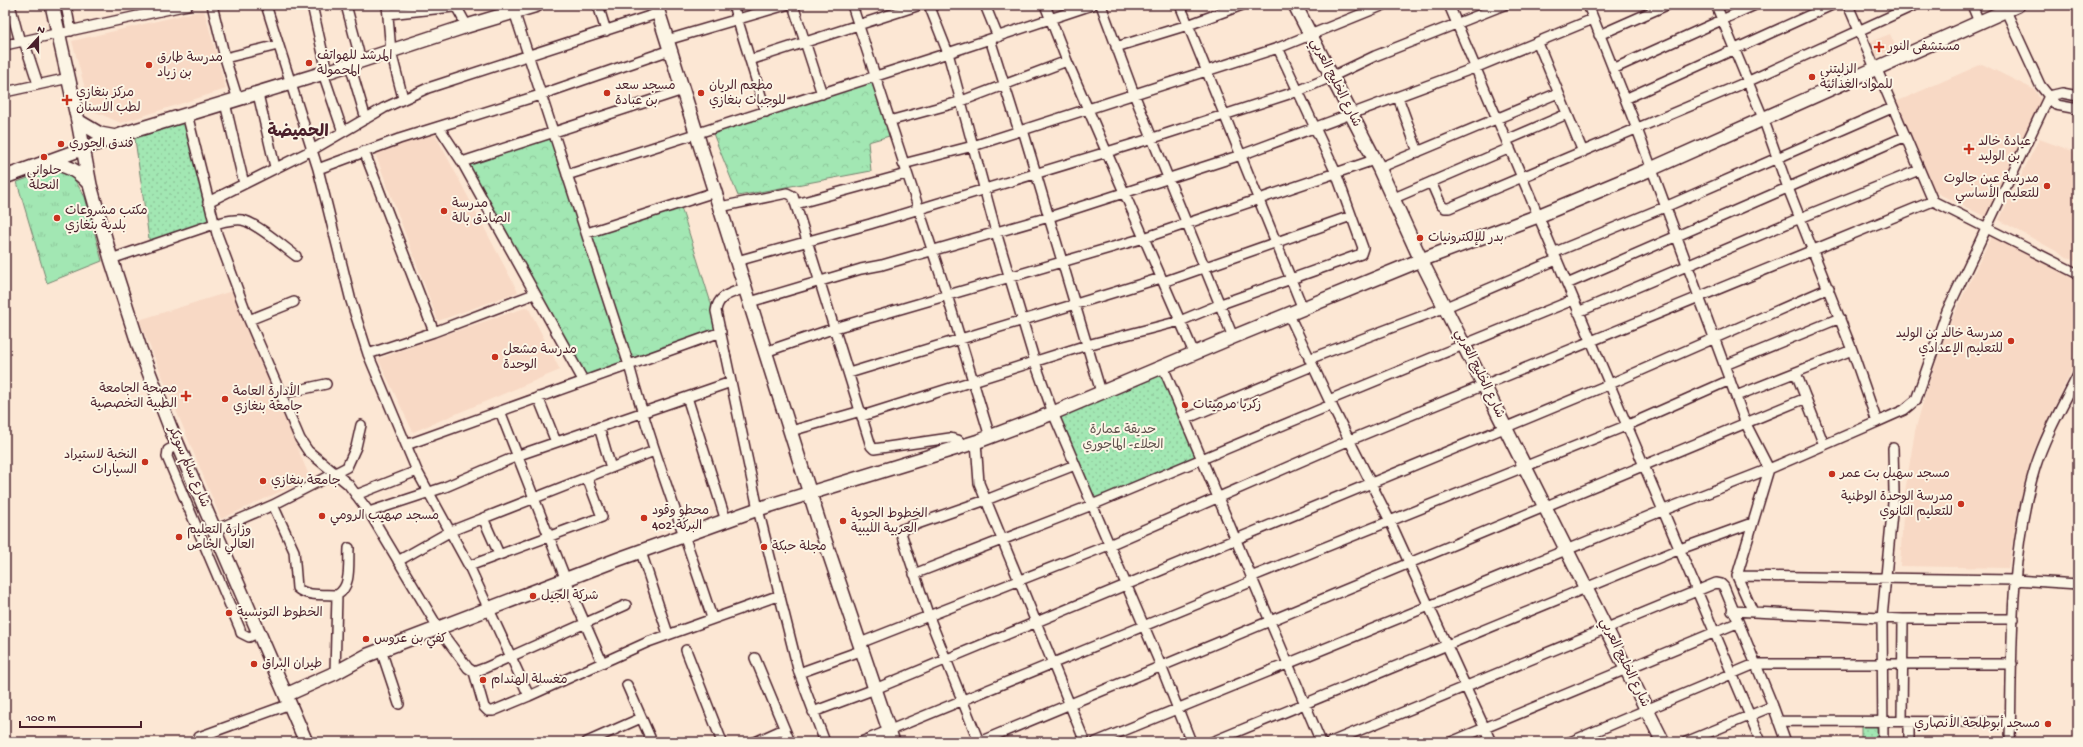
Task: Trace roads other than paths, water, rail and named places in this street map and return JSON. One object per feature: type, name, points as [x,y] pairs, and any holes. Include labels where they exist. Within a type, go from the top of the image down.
[{"type":"street","points":[[10,5],[38,84]]},
{"type":"street","name":"شارع سالم سويكر","points":[[52,5],[57,34],[78,121],[90,185],[111,259],[140,349],[178,445],[306,742]]},
{"type":"street","points":[[66,5],[70,31]]},
{"type":"street","points":[[5,45],[184,5]]},
{"type":"street","points":[[212,5],[225,58],[238,100]]},
{"type":"street","points":[[266,5],[318,169],[351,301],[368,354],[417,471],[469,566],[529,696]]},
{"type":"street","points":[[312,5],[325,73],[344,132]]},
{"type":"street","points":[[346,5],[366,119]]},
{"type":"street","points":[[5,177],[116,137],[187,114],[291,84],[391,52],[513,9],[537,5]]},
{"type":"street","points":[[598,5],[606,31]]},
{"type":"street","points":[[733,5],[766,112]]},
{"type":"street","points":[[318,169],[364,152],[540,95],[737,19],[786,5]]},
{"type":"street","points":[[793,5],[822,94]]},
{"type":"street","points":[[852,5],[917,209],[947,296],[959,340],[990,437]]},
{"type":"street","points":[[750,60],[859,26],[920,5]]},
{"type":"street","points":[[929,5],[948,54],[959,102],[973,146],[1009,277],[1035,362],[1053,413],[1191,742]]},
{"type":"street","points":[[985,5],[1004,85],[1036,174],[1101,392]]},
{"type":"street","points":[[1045,5],[1067,61],[1194,353]]},
{"type":"street","points":[[567,175],[948,54],[1092,5]]},
{"type":"street","points":[[1101,5],[1134,94],[1206,267],[1233,337]]},
{"type":"street","points":[[1180,5],[1257,199],[1303,309]]},
{"type":"street","points":[[1116,47],[1188,25],[1242,5]]},
{"type":"street","name":"شارع الخليج العربي","points":[[1295,5],[1376,164],[1421,260],[1446,307],[1663,742]]},
{"type":"street","points":[[903,164],[973,146],[1088,108],[1206,72],[1278,48],[1384,5]]},
{"type":"street","points":[[1449,5],[1477,67],[1591,343],[1628,425],[1761,742]]},
{"type":"street","points":[[737,261],[1036,174],[1298,91],[1375,56],[1504,5]]},
{"type":"street","points":[[1588,5],[1637,129],[1746,424],[1769,469],[1736,576],[1753,612]]},
{"type":"street","points":[[1599,35],[1667,5]]},
{"type":"street","points":[[1716,5],[1749,81],[1788,188],[1812,250],[1829,288],[1877,422]]},
{"type":"street","points":[[1613,69],[1756,5]]},
{"type":"street","points":[[1625,99],[1832,5]]},
{"type":"street","points":[[1848,5],[1933,201],[2078,274]]},
{"type":"street","points":[[1431,182],[1441,205],[1445,208],[1522,178],[1749,81],[1915,5]]},
{"type":"street","points":[[1972,5],[1979,22]]},
{"type":"street","points":[[201,742],[199,737],[288,699],[368,655],[439,629],[489,608],[758,509],[970,444],[1053,413],[1194,353],[1421,260],[1538,216],[1651,169],[1763,118],[1876,70],[2018,5]]},
{"type":"street","points":[[403,98],[391,52],[387,10],[453,7],[457,8],[461,12],[467,26]]},
{"type":"street","points":[[513,9],[552,133],[587,232],[654,451],[685,535],[712,618]]},
{"type":"street","points":[[208,202],[275,167],[312,150],[403,98],[428,88],[606,31],[658,9],[810,493],[891,737]]},
{"type":"street","points":[[2006,11],[2040,85],[2056,105],[2078,109]]},
{"type":"street","points":[[750,302],[1049,217],[1241,156],[1477,67],[1593,19]]},
{"type":"street","points":[[1538,42],[1583,152]]},
{"type":"street","points":[[225,58],[278,45]]},
{"type":"street","points":[[791,431],[861,414],[1087,345],[1180,321],[1221,304],[1361,254],[1363,248],[1336,173],[1278,48]]},
{"type":"street","points":[[889,121],[959,102],[1067,61]]},
{"type":"street","points":[[5,92],[68,78]]},
{"type":"street","points":[[462,162],[683,90]]},
{"type":"street","points":[[765,352],[835,328],[1144,238],[1336,173],[1376,164],[1418,152],[1558,93]]},
{"type":"street","points":[[2049,96],[2062,93],[2078,96]]},
{"type":"street","points":[[258,94],[275,167]]},
{"type":"street","points":[[1096,742],[1567,549],[1769,469],[1904,410],[1916,400],[1947,311],[2049,96]]},
{"type":"street","points":[[1398,97],[1418,152]]},
{"type":"street","points":[[225,103],[244,184]]},
{"type":"street","points":[[1185,419],[1311,363],[1446,307],[1555,256],[1777,157],[1892,108]]},
{"type":"street","points":[[187,114],[214,224],[249,320],[304,446],[334,474],[348,484],[369,512],[439,629],[468,668],[474,672],[484,707],[488,711],[493,711],[529,696],[602,662],[668,634],[780,595]]},
{"type":"street","points":[[1392,198],[1431,182],[1567,114]]},
{"type":"street","points":[[78,121],[100,134],[116,137]]},
{"type":"street","points":[[440,127],[462,162],[583,380]]},
{"type":"street","points":[[1567,284],[1904,137]]},
{"type":"street","points":[[364,152],[434,332]]},
{"type":"street","points":[[44,162],[66,166],[84,177],[90,185]]},
{"type":"street","points":[[1578,312],[1800,218],[1919,170]]},
{"type":"street","points":[[796,204],[906,174]]},
{"type":"street","points":[[587,232],[716,192]]},
{"type":"street","points":[[720,207],[787,194],[793,196],[806,242],[835,328],[871,446],[874,449],[950,438],[970,444]]},
{"type":"street","points":[[799,673],[1018,580],[1109,545],[1350,440],[1484,384],[1591,343],[1699,296],[1933,201]]},
{"type":"street","points":[[849,373],[1206,267],[1275,241],[1351,216]]},
{"type":"street","points":[[111,259],[228,220],[242,220],[251,223],[296,256]]},
{"type":"street","points":[[745,288],[719,300],[716,311],[758,509],[799,673],[825,742]]},
{"type":"street","points":[[813,712],[875,689],[1505,426],[1610,384],[1829,288]]},
{"type":"street","points":[[368,354],[434,332],[534,294]]},
{"type":"street","points":[[914,574],[1092,505],[1202,460],[1330,402],[1464,344],[1573,300]]},
{"type":"street","points":[[249,320],[294,302]]},
{"type":"street","points":[[1289,315],[1330,402],[1390,521],[1492,742]]},
{"type":"street","points":[[1725,365],[1840,318]]},
{"type":"street","points":[[406,445],[583,380],[629,366],[721,332]]},
{"type":"street","points":[[1736,396],[1852,350]]},
{"type":"street","points":[[1163,367],[1321,742]]},
{"type":"street","points":[[1796,373],[1824,445]]},
{"type":"street","points":[[2010,742],[2016,560],[2035,469],[2041,451],[2078,375]]},
{"type":"street","points":[[861,742],[891,737],[962,700],[1143,627],[1390,521],[1628,425],[1730,380]]},
{"type":"street","points":[[369,512],[428,493],[516,456],[731,382]]},
{"type":"street","points":[[281,394],[326,384]]},
{"type":"street","points":[[538,397],[556,442]]},
{"type":"street","points":[[687,397],[726,521]]},
{"type":"street","points":[[1075,465],[986,500],[900,530],[929,617],[979,742],[1806,398]]},
{"type":"street","points":[[500,411],[516,456],[550,536],[566,580],[584,624],[602,662]]},
{"type":"street","points":[[215,530],[273,505],[347,467],[352,460],[361,425]]},
{"type":"street","points":[[599,427],[611,468]]},
{"type":"street","points":[[970,444],[977,474],[986,500],[1085,742]]},
{"type":"street","points":[[178,445],[168,450],[166,457],[241,633],[249,637],[258,633]]},
{"type":"street","points":[[1883,742],[1882,618],[1894,492],[1893,448]]},
{"type":"street","points":[[398,560],[450,531],[654,451]]},
{"type":"street","points":[[356,495],[417,471]]},
{"type":"street","points":[[469,566],[498,554],[602,517],[587,477]]},
{"type":"street","points":[[273,505],[294,551],[297,588],[301,591],[310,594],[337,595],[344,590],[346,585],[349,548]]},
{"type":"street","points":[[483,518],[498,554]]},
{"type":"street","points":[[1212,742],[1680,549],[1752,524]]},
{"type":"street","points":[[641,552],[668,634]]},
{"type":"street","points":[[1736,576],[2015,580],[2078,584]]},
{"type":"street","points":[[1331,742],[1716,583],[1721,584],[1724,587],[1737,624],[1773,706],[1786,742]]},
{"type":"street","points":[[335,673],[337,595]]},
{"type":"street","points":[[474,672],[626,605]]},
{"type":"street","points":[[1732,611],[1903,619],[2014,618]]},
{"type":"street","points":[[1903,619],[1902,662],[1905,721],[1908,742]]},
{"type":"street","points":[[1451,742],[1737,624]]},
{"type":"street","points":[[381,650],[399,704]]},
{"type":"street","points":[[686,650],[722,742]]},
{"type":"street","points":[[755,658],[790,742]]},
{"type":"street","points":[[1570,742],[1755,664],[1902,662],[2012,664]]},
{"type":"street","points":[[627,685],[652,742]]},
{"type":"street","points":[[1686,742],[1773,706]]},
{"type":"street","points":[[587,742],[641,718]]},
{"type":"street","points":[[1778,721],[2011,722]]},
{"type":"street","points":[[755,742],[784,729]]},
{"type":"place","name":"مستشفى النور","points":[[1879,47]]},
{"type":"place","name":"المرشد للهواتف المحمولة","points":[[309,63]]},
{"type":"place","name":"مدرسة طارق بن زياد","points":[[149,65]]},
{"type":"place","name":"الزليتني للمواد الغذائية","points":[[1812,77]]},
{"type":"place","name":"مسجد سعد بن عبادة","points":[[607,93]]},
{"type":"place","name":"مطعم الريان للوجبات بنغازي","points":[[701,93]]},
{"type":"place","name":"مركز بنغازي لطب الاسنان","points":[[67,100]]},
{"type":"place","name":"فندق الجوري","points":[[61,144]]},
{"type":"place","name":"عيادة خالد بن الوليد","points":[[1969,149]]},
{"type":"place","name":"حلواني النحلة","points":[[44,157]]},
{"type":"place","name":"مدرسة عين جالوت للتعليم الأساسي","points":[[2047,186]]},
{"type":"place","name":"مدرسة الصادق بالة","points":[[444,211]]},
{"type":"place","name":"مكتب مشروعات بلدية بنغازي","points":[[57,218]]},
{"type":"place","name":"بدر للإلكترونيات","points":[[1420,238]]},
{"type":"place","name":"مدرسة خالد بن الوليد للتعليم الإعدادي","points":[[2011,341]]},
{"type":"place","name":"مدرسة مشعل الوحدة","points":[[495,357]]},
{"type":"place","name":"مصحة الجامعة الطبية التخصصية","points":[[186,396]]},
{"type":"place","name":"الأدارة العامة جامعة بنغازي","points":[[225,399]]},
{"type":"place","name":"زكريا مرميتات","points":[[1185,405]]},
{"type":"place","name":"النخبة لاستيراد السيارات","points":[[145,462]]},
{"type":"place","name":"مسجد سهيل بت عمر","points":[[1832,474]]},
{"type":"place","name":"جامعة بنغازي","points":[[263,481]]},
{"type":"place","name":"مدرسة الوحدة الوطنية للتعليم الثانوي","points":[[1961,504]]},
{"type":"place","name":"مسجد صهيب الرومي","points":[[322,516]]},
{"type":"place","name":"محطو وقود 402-البركة","points":[[644,518]]},
{"type":"place","name":"الخطوط الجوية العربية الليبية","points":[[843,521]]},
{"type":"place","name":"وزارة التعليم العالي الخاص","points":[[179,537]]},
{"type":"place","name":"مجلة حبكة","points":[[764,547]]},
{"type":"place","name":"شركة الجيل","points":[[533,596]]},
{"type":"place","name":"الخطوط التونسية","points":[[229,613]]},
{"type":"place","name":"كفي بن عروس","points":[[366,639]]},
{"type":"place","name":"طيران البراق","points":[[254,664]]},
{"type":"place","name":"مغسلة الهندام","points":[[483,680]]},
{"type":"place","name":"مسجد أبوطلحة الأنصاري","points":[[2048,724]]},
{"type":"district","name":"الحميضة","points":[[298,133]]},
{"type":"park label","name":"حديقة عمارة الجلاء- الماجوري","points":[[1123,438]]}]
